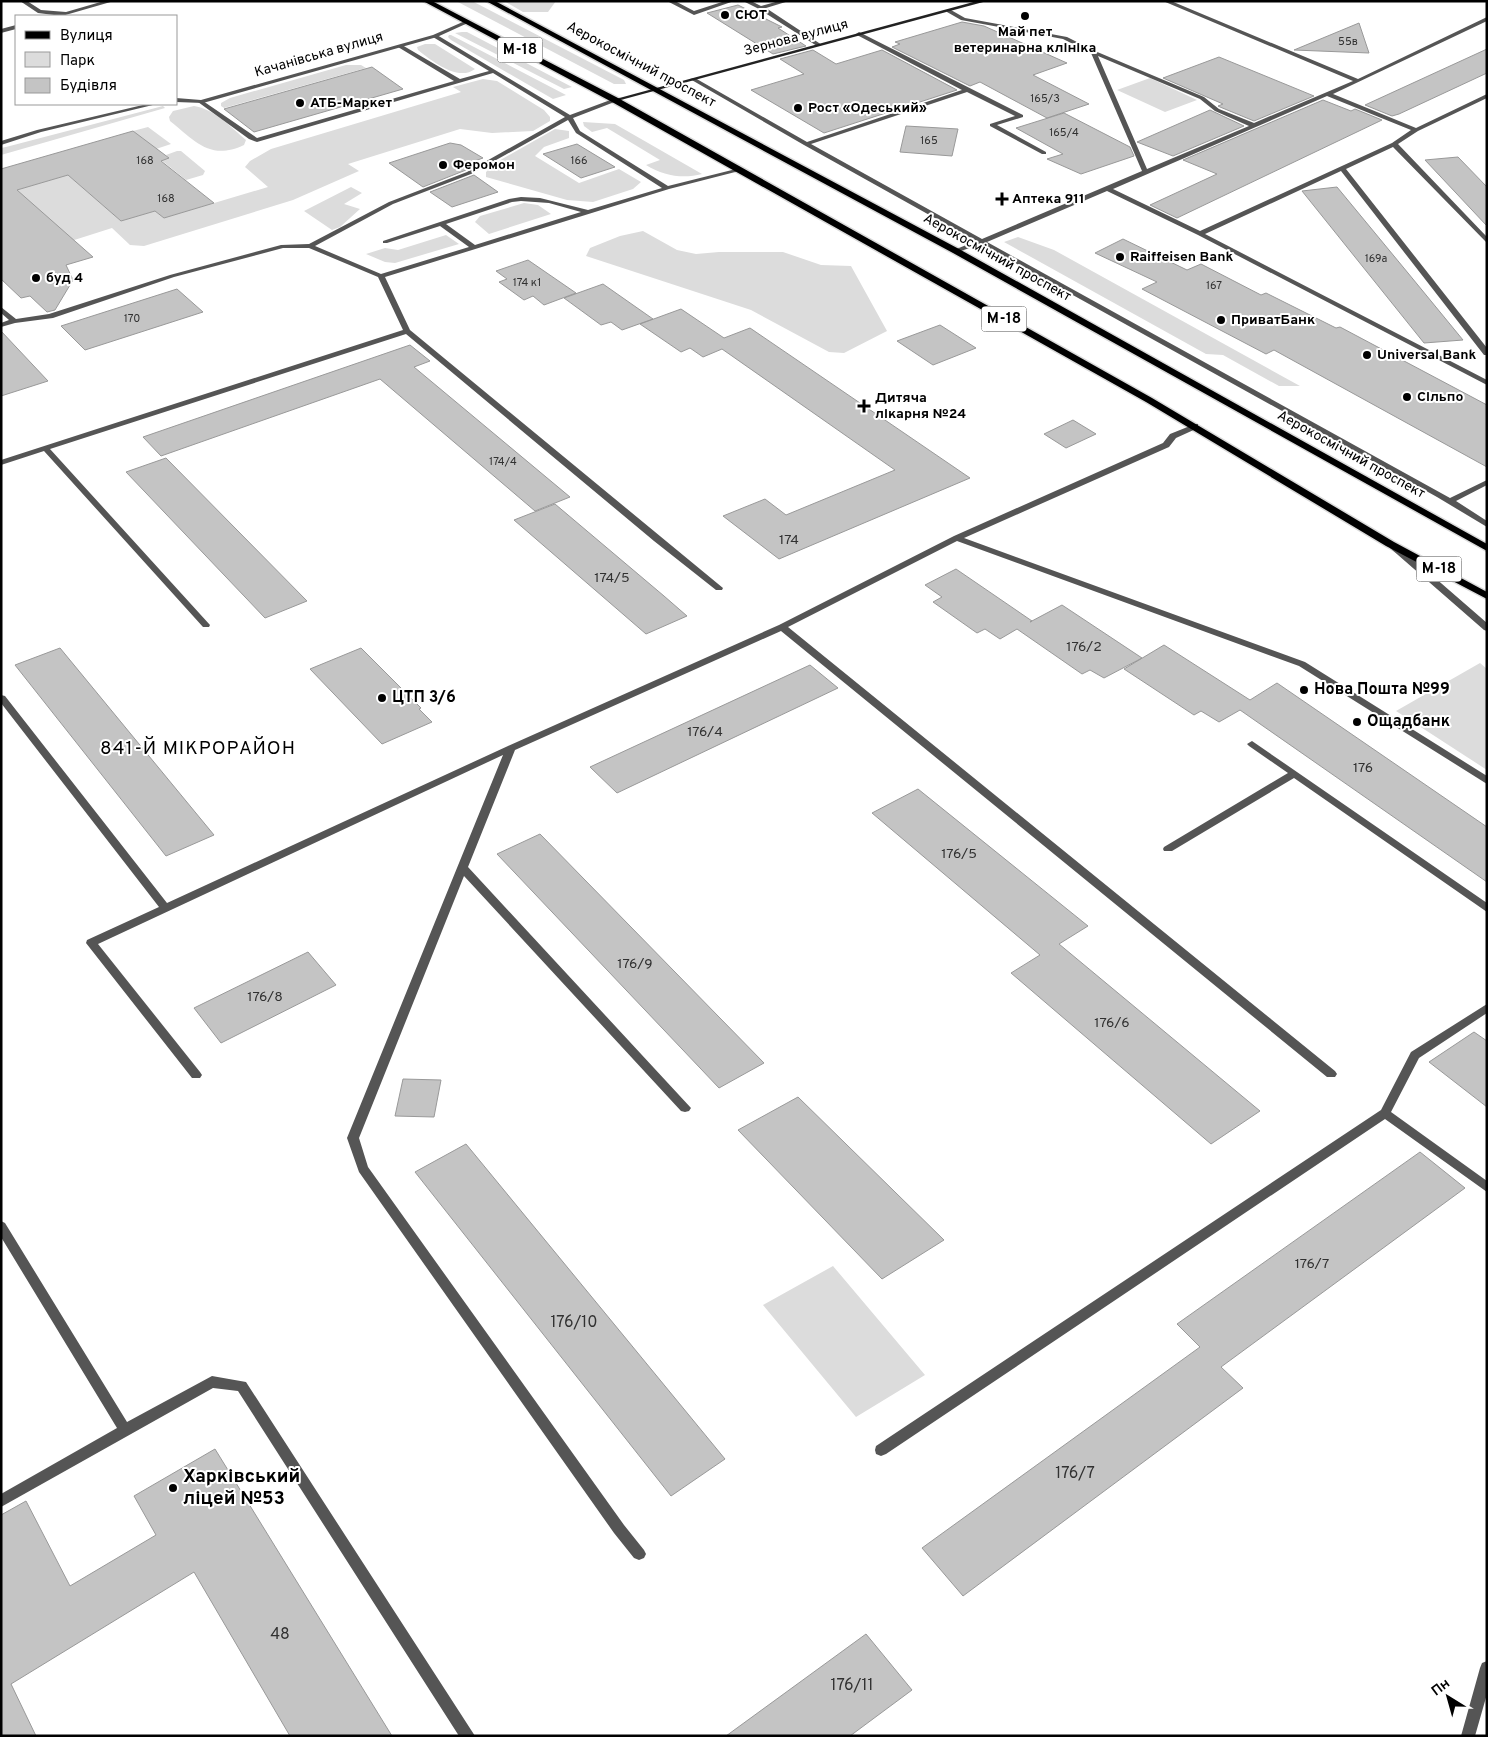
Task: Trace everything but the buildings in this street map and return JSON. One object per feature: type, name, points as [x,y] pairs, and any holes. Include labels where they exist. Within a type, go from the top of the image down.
[{"type":"main road","name":"М-18","points":[[426,1],[615,100],[740,170],[1195,426],[1390,544],[1487,596]]},
{"type":"main road","name":"Аерокосмічний проспект","points":[[489,1],[956,251],[1487,548]]},
{"type":"street","points":[[23,1],[40,12],[72,14],[111,1]]},
{"type":"street","points":[[670,1],[694,13],[731,1]]},
{"type":"street","points":[[746,1],[761,8],[819,45]]},
{"type":"street","points":[[761,8],[786,1]]},
{"type":"street","name":"Зернова вулиця","points":[[615,100],[984,1]]},
{"type":"street","points":[[1166,1],[1358,81]]},
{"type":"street","points":[[949,11],[963,19],[1065,38],[1093,52],[1202,98],[1217,110],[1255,126]]},
{"type":"street","points":[[956,251],[1358,81],[1487,19]]},
{"type":"street","name":"Качанівська вулиця","points":[[178,100],[201,102],[435,36],[467,22]]},
{"type":"street","points":[[1,31],[15,27]]},
{"type":"street","points":[[858,34],[1021,116],[992,126],[1044,153]]},
{"type":"street","points":[[435,36],[495,70],[569,117],[578,132],[667,188]]},
{"type":"street","points":[[400,46],[459,81]]},
{"type":"street","points":[[1093,52],[1145,172]]},
{"type":"street","points":[[201,102],[251,138],[257,140],[495,70]]},
{"type":"street","points":[[693,79],[806,144],[1450,501],[1487,524]]},
{"type":"street","points":[[806,144],[967,90]]},
{"type":"street","points":[[1327,94],[1416,130]]},
{"type":"street","points":[[1200,234],[1394,144],[1416,130],[1484,97],[1487,104]]},
{"type":"street","points":[[310,246],[391,203],[469,174],[569,117],[615,100]]},
{"type":"street","points":[[1,144],[39,132],[150,105]]},
{"type":"street","points":[[1394,144],[1487,241]]},
{"type":"street","points":[[1342,168],[1487,353]]},
{"type":"street","points":[[1,325],[14,321],[50,316],[172,276],[283,246],[310,246],[381,276],[667,188],[740,170]]},
{"type":"street","points":[[1106,188],[1200,234],[1487,383]]},
{"type":"street","points":[[384,242],[511,200],[523,198],[548,200],[586,212]]},
{"type":"street","points":[[441,223],[474,246]]},
{"type":"street","points":[[381,276],[407,331],[657,539],[719,588]]},
{"type":"street","points":[[1,309],[14,321]]},
{"type":"street","points":[[1,463],[407,331]]},
{"type":"street","points":[[196,1075],[91,943],[511,748],[782,627],[956,538],[1166,445],[1174,436],[1195,426]]},
{"type":"street","points":[[45,448],[206,625]]},
{"type":"street","points":[[1450,501],[1487,482]]},
{"type":"street","points":[[956,538],[1302,664],[1487,781]]},
{"type":"street","points":[[1390,544],[1487,628]]},
{"type":"street","points":[[782,627],[1331,1074]]},
{"type":"street","points":[[2,698],[166,908]]},
{"type":"street","points":[[1252,744],[1487,908]]},
{"type":"street","points":[[511,748],[354,1138],[364,1169],[639,1554]]},
{"type":"street","points":[[1168,849],[1294,774]]},
{"type":"street","points":[[463,868],[685,1108]]},
{"type":"street","points":[[881,1450],[1385,1113],[1415,1055],[1487,1008]]},
{"type":"street","points":[[1385,1113],[1487,1187]]},
{"type":"street","points":[[1,1226],[125,1430]]},
{"type":"street","points":[[1,1501],[212,1382],[242,1386],[468,1736]]},
{"type":"street","points":[[1468,1736],[1487,1668]]},
{"type":"green space","points":[[456,1],[472,1],[624,80],[626,84],[614,84]]},
{"type":"green space","points":[[504,1],[556,1],[548,12],[523,12]]},
{"type":"green space","points":[[467,32],[572,87],[564,89],[455,33]]},
{"type":"green space","points":[[449,35],[566,95],[553,99],[451,40],[448,37]]},
{"type":"green space","points":[[425,44],[435,44],[475,69],[461,73],[445,68],[418,50],[417,47]]},
{"type":"green space","points":[[346,65],[361,65],[366,68],[224,108],[221,106],[221,103],[230,98]]},
{"type":"green space","points":[[1150,78],[1197,100],[1165,112],[1117,90]]},
{"type":"green space","points":[[483,79],[497,81],[544,110],[550,117],[550,121],[533,131],[492,133],[460,129],[348,164],[359,171],[293,200],[144,246],[130,245],[112,228],[68,242],[17,190],[68,175],[121,221],[155,211],[164,218],[268,187],[245,167],[250,161],[271,149],[461,92],[453,87]]},
{"type":"green space","points":[[163,106],[165,108],[1,155],[1,148]]},
{"type":"green space","points":[[194,106],[222,119],[246,140],[244,145],[222,151],[212,150],[195,142],[170,121],[169,117],[173,111]]},
{"type":"green space","points":[[583,122],[615,124],[702,174],[674,176],[653,169],[646,165],[660,160],[607,128],[592,132],[584,126]]},
{"type":"green space","points":[[148,127],[171,144],[156,149],[133,131]]},
{"type":"green space","points":[[555,129],[569,131],[569,138],[544,147],[535,156],[579,183],[619,169],[641,182],[633,189],[593,202],[567,200],[486,177],[486,172],[497,162]]},
{"type":"green space","points":[[181,151],[205,171],[203,175],[186,180],[161,160],[169,158],[166,155]]},
{"type":"green space","points":[[351,187],[362,193],[344,204],[360,209],[340,227],[332,230],[304,211]]},
{"type":"green space","points":[[524,203],[538,205],[551,214],[489,234],[475,222],[480,216]]},
{"type":"green space","points":[[643,231],[677,250],[696,254],[783,252],[821,265],[851,266],[887,331],[844,353],[829,352],[751,310],[586,256],[590,248],[620,236]]},
{"type":"green space","points":[[446,235],[459,244],[395,263],[385,262],[366,254],[385,248],[398,250]]},
{"type":"green space","points":[[1018,237],[1054,250],[1300,386],[1279,386],[1223,355],[1206,354],[1004,242]]},
{"type":"green space","points":[[1480,663],[1487,669],[1487,770],[1396,711]]},
{"type":"green space","points":[[833,1266],[925,1375],[856,1417],[763,1305]]},
{"type":"place","name":"СЮТ","points":[[725,15]]},
{"type":"place","name":"Май пет ветеринарна клініка","points":[[1025,16]]},
{"type":"place","name":"АТБ-Маркет","points":[[300,103]]},
{"type":"place","name":"Рост «Одеський»","points":[[798,108]]},
{"type":"place","name":"Феромон","points":[[443,165]]},
{"type":"place","name":"Аптека 911","points":[[1002,199]]},
{"type":"place","name":"Raiffeisen Bank","points":[[1120,257]]},
{"type":"place","name":"буд 4","points":[[36,278]]},
{"type":"place","name":"ПриватБанк","points":[[1221,320]]},
{"type":"place","name":"Universal Bank","points":[[1367,355]]},
{"type":"place","name":"Сільпо","points":[[1407,397]]},
{"type":"place","name":"Дитяча лікарня №24","points":[[864,406]]},
{"type":"place","name":"Нова Пошта №99","points":[[1304,690]]},
{"type":"place","name":"ЦТП 3/6","points":[[382,698]]},
{"type":"place","name":"Ощадбанк","points":[[1357,722]]},
{"type":"place","name":"Харківський ліцей №53","points":[[173,1488]]},
{"type":"district","name":"841-Й МІКРОРАЙОН","points":[[198,749]]}]
